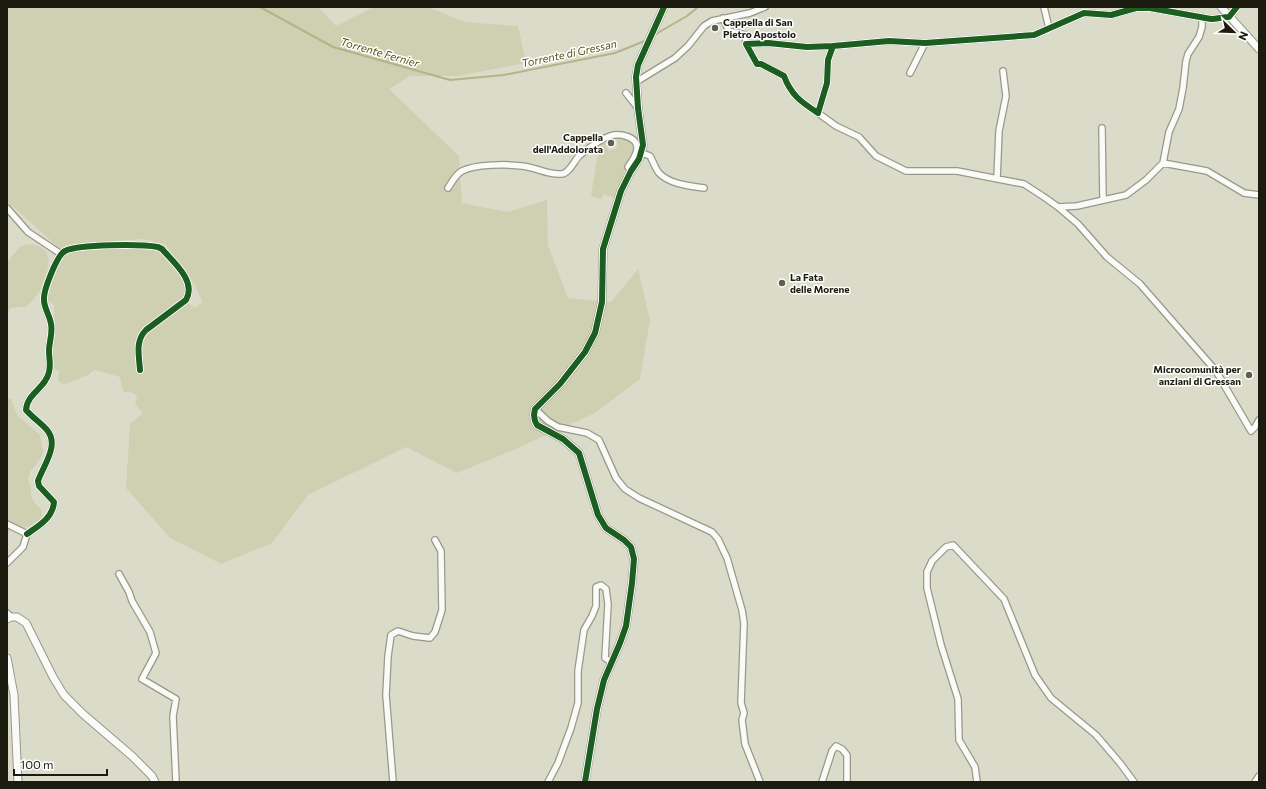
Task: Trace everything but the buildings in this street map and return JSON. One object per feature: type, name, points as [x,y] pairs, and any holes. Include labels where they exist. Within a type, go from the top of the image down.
[{"type":"street","points":[[585,782],[597,709],[604,680],[620,643],[628,613],[634,559],[631,547],[624,540],[606,528],[598,515],[579,453],[563,439],[538,425],[535,421],[534,415],[535,409],[560,384],[584,352],[595,332],[602,302],[603,249],[622,191],[631,171],[642,153],[643,145],[636,82],[638,65],[664,7]]},
{"type":"street","points":[[636,82],[675,58],[688,46],[704,26],[712,21],[750,13],[767,7]]},
{"type":"street","points":[[1044,7],[1049,28]]},
{"type":"street","points":[[1221,7],[1259,49]]},
{"type":"street","points":[[746,44],[768,43],[806,47],[833,46],[889,40],[925,43],[1034,35],[1084,13],[1111,15],[1136,8],[1150,8],[1211,19],[1229,17],[1237,7]]},
{"type":"street","points":[[1058,207],[1078,206],[1126,195],[1146,180],[1163,163],[1168,132],[1178,108],[1183,88],[1186,61],[1188,54],[1199,37],[1202,28],[1202,17]]},
{"type":"street","points":[[723,18],[729,31],[744,35],[746,44],[757,64],[768,67],[784,76],[788,87],[803,104],[836,126],[859,137],[876,156],[906,171],[957,171],[1024,184],[1058,207],[1078,224],[1107,257],[1140,284],[1216,371],[1250,431],[1259,420]]},
{"type":"street","points":[[910,73],[925,43]]},
{"type":"street","points":[[818,113],[827,83],[828,60],[833,46]]},
{"type":"street","points":[[997,179],[999,131],[1006,96],[1003,71]]},
{"type":"street","points":[[626,94],[638,108]]},
{"type":"street","points":[[1102,128],[1103,200]]},
{"type":"street","points":[[448,188],[456,176],[462,171],[480,166],[522,166],[548,173],[561,174],[568,170],[579,156],[610,136],[616,135],[626,136],[637,144],[636,156],[628,167],[631,171]]},
{"type":"street","points":[[642,153],[650,156],[659,173],[678,184],[704,188]]},
{"type":"street","points":[[1163,163],[1207,171],[1244,193],[1259,195]]},
{"type":"street","points":[[7,208],[28,232],[61,254]]},
{"type":"street","points":[[7,562],[23,547],[27,534],[49,516],[54,507],[54,502],[39,486],[38,481],[51,452],[52,440],[48,432],[26,410],[30,397],[42,386],[48,378],[50,371],[49,350],[52,326],[44,300],[44,292],[58,257],[65,251],[118,245],[158,247],[162,249],[184,275],[190,288],[186,300],[141,335],[139,339],[138,349],[140,370]]},
{"type":"street","points":[[535,409],[548,421],[558,427],[587,433],[599,440],[616,478],[625,489],[640,498],[712,532],[718,539],[727,558],[742,610],[744,624],[741,703],[744,713],[742,720],[746,744],[760,782]]},
{"type":"street","points":[[7,524],[27,534]]},
{"type":"street","points":[[393,782],[386,695],[388,656],[391,635],[398,631],[413,636],[430,638],[435,632],[442,610],[441,551],[435,540]]},
{"type":"street","points":[[976,782],[975,767],[959,740],[958,699],[941,645],[927,588],[927,572],[932,561],[946,547],[953,546],[1004,599],[1035,675],[1051,698],[1096,735],[1134,782]]},
{"type":"street","points":[[119,574],[129,592],[132,601],[150,632],[156,653],[142,679],[176,699],[173,716],[176,782]]},
{"type":"street","points":[[548,782],[558,764],[578,703],[578,671],[584,630],[596,606],[596,587],[601,585],[606,589],[608,604],[605,658],[611,662]]},
{"type":"street","points":[[8,616],[17,617],[26,623],[53,677],[64,695],[78,710],[132,756],[152,776],[154,782]]},
{"type":"street","points":[[7,658],[14,695],[18,782]]},
{"type":"street","points":[[822,782],[832,751],[836,746],[847,754],[847,782]]},
{"type":"street","points":[[1256,782],[1259,776]]},
{"type":"green space","points":[[7,7],[318,7],[336,26],[374,7],[428,7],[465,22],[518,26],[526,63],[457,76],[410,76],[389,89],[459,156],[462,203],[507,212],[547,200],[548,245],[568,298],[611,302],[638,269],[650,320],[640,379],[595,413],[511,451],[457,473],[406,447],[308,495],[272,543],[221,564],[170,538],[126,488],[130,424],[143,413],[135,403],[137,398],[136,396],[129,392],[124,392],[120,377],[95,370],[88,375],[65,384],[58,380],[59,372],[51,365],[54,305],[48,301],[47,293],[58,264],[63,258],[72,252],[111,248],[150,247],[157,250],[167,258],[183,279],[188,303],[195,308],[202,302],[195,285],[165,244],[142,239],[66,245],[60,249],[7,201]]},
{"type":"green space","points":[[616,137],[626,139],[631,143],[634,150],[633,157],[624,171],[625,175],[614,198],[604,194],[601,199],[591,196],[599,145],[605,143],[609,151],[618,147]]},
{"type":"green space","points":[[28,244],[36,245],[46,252],[49,263],[48,269],[40,290],[31,302],[25,307],[9,309],[7,323],[7,262],[20,247]]},
{"type":"green space","points":[[7,398],[11,399],[17,415],[40,435],[43,452],[40,459],[30,472],[28,480],[31,487],[31,496],[41,509],[42,517],[31,526],[11,528],[7,535]]},
{"type":"waterway","name":"Torrente Fernier","points":[[260,7],[333,47],[450,80],[504,75],[615,53],[647,40]]},
{"type":"waterway","name":"Torrente di Gressan","points":[[654,35],[687,16],[698,7]]},
{"type":"cycle path","points":[[585,782],[597,709],[604,680],[626,626],[634,559],[631,547],[624,540],[606,528],[598,515],[579,453],[563,439],[537,425],[534,415],[535,409],[560,384],[585,352],[595,333],[602,302],[603,249],[621,191],[639,159],[643,145],[636,77],[638,65],[664,7]]},
{"type":"cycle path","points":[[833,46],[807,47],[768,43],[746,44],[757,64],[761,64],[784,76],[797,98],[818,113],[827,83],[828,60],[833,46],[889,41],[925,43],[1034,35],[1084,13],[1111,15],[1136,8],[1150,8],[1213,19],[1229,17],[1237,7]]},
{"type":"cycle path","points":[[27,534],[48,517],[51,513],[54,502],[39,486],[38,481],[49,456],[52,442],[51,436],[45,427],[26,410],[30,399],[47,378],[49,372],[51,327],[44,303],[44,295],[58,259],[65,251],[83,247],[110,245],[158,247],[162,249],[182,272],[186,279],[189,293],[186,300],[146,330],[143,334],[138,348],[140,370]]},
{"type":"place","name":"Cappella di San Pietro Apostolo","points":[[715,28]]},
{"type":"place","name":"Cappella dell'Addolorata","points":[[611,143]]},
{"type":"place","name":"La Fata delle Morene","points":[[782,283]]},
{"type":"place","name":"Microcomunità per anziani di Gressan","points":[[1249,375]]}]
